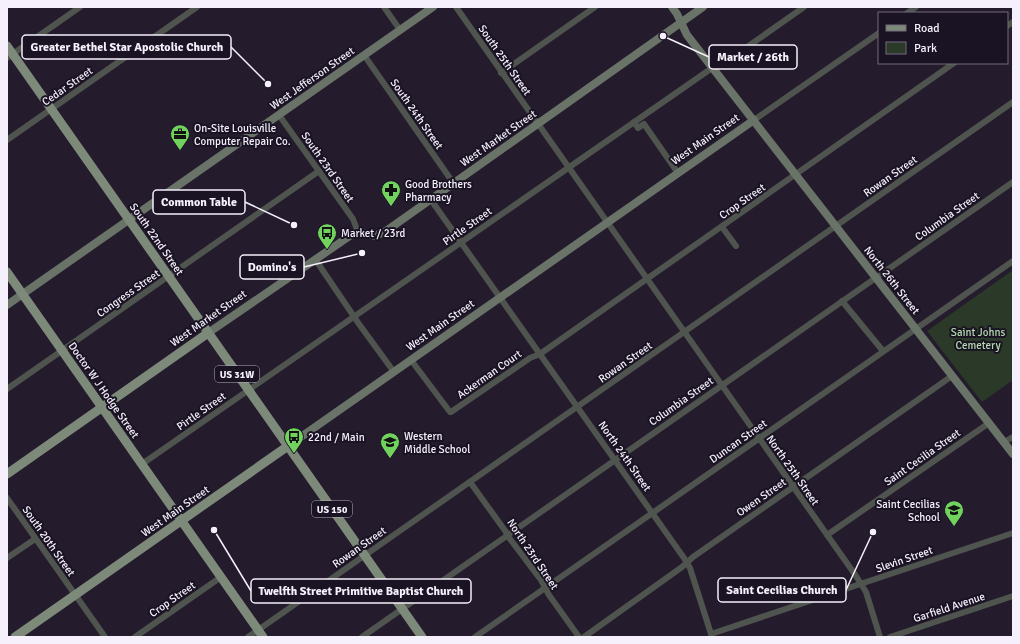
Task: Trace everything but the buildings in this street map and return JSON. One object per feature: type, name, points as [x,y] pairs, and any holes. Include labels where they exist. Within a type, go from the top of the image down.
[{"type":"main road","name":"South 22nd Street","points":[[7,46],[10,56],[51,109],[288,446]]},
{"type":"main road","name":"Doctor W J Hodge Street","points":[[7,272],[260,634]]},
{"type":"main road","name":"West Market Street","points":[[7,474],[208,333]]},
{"type":"main road","name":"West Main Street","points":[[15,637],[288,446]]},
{"type":"main road","name":"US 150","points":[[288,446],[422,637]]},
{"type":"street","points":[[10,56],[80,7]]},
{"type":"street","name":"Cedar Street","points":[[7,140],[197,7]]},
{"type":"street","points":[[384,7],[400,30]]},
{"type":"street","name":"West Jefferson Street","points":[[7,305],[433,7]]},
{"type":"street","name":"South 25th Street","points":[[456,7],[607,223]]},
{"type":"street","points":[[501,73],[595,7]]},
{"type":"street","name":"North 26th Street","points":[[672,7],[687,35],[712,68],[1013,454]]},
{"type":"street","name":"West Market Street","points":[[208,333],[315,259],[358,232],[372,236],[380,234],[454,184],[703,7]]},
{"type":"street","name":"Pirtle Street","points":[[142,464],[712,68],[720,66],[804,7]]},
{"type":"street","name":"West Main Street","points":[[288,446],[878,34]]},
{"type":"street","name":"South 24th Street","points":[[364,56],[454,184]]},
{"type":"street","name":"Crop Street","points":[[540,354],[953,64]]},
{"type":"street","name":"Rowan Street","points":[[248,637],[260,634],[365,556],[1013,102]]},
{"type":"street","name":"South 23rd Street","points":[[279,114],[353,220],[358,232]]},
{"type":"street","points":[[634,122],[638,128],[644,124],[678,173]]},
{"type":"street","name":"Congress Street","points":[[7,389],[319,171]]},
{"type":"street","name":"Columbia Street","points":[[362,637],[1013,182]]},
{"type":"street","points":[[431,200],[500,297]]},
{"type":"street","name":"North 25th Street","points":[[607,223],[861,584],[866,592],[880,637]]},
{"type":"street","points":[[722,227],[736,246]]},
{"type":"street","points":[[315,259],[354,317],[394,372]]},
{"type":"street","name":"Duncan Street","points":[[475,637],[1013,261]]},
{"type":"street","name":"North 24th Street","points":[[500,297],[686,562],[712,636]]},
{"type":"street","points":[[842,301],[883,351]]},
{"type":"street","name":"Ackerman Court","points":[[411,360],[451,412],[530,358],[540,354]]},
{"type":"street","name":"Owen Street","points":[[584,637],[682,567],[686,562],[952,376]]},
{"type":"street","name":"Saint Cecilia Street","points":[[827,535],[989,423]]},
{"type":"street","points":[[1004,442],[1013,437]]},
{"type":"street","name":"North 23rd Street","points":[[470,482],[541,580],[579,637]]},
{"type":"street","name":"South 20th Street","points":[[7,498],[105,637]]},
{"type":"street","name":"Slevin Street","points":[[712,636],[1013,533]]},
{"type":"street","points":[[7,558],[35,538]]},
{"type":"street","name":"Crop Street","points":[[135,637],[221,577]]},
{"type":"street","name":"Garfield Avenue","points":[[890,637],[1013,596]]},
{"type":"green space","name":"Saint Johns Cemetery","points":[[1013,270],[1013,380],[982,402],[927,331]]},
{"type":"place","name":"Market / 26th","points":[[663,36]]},
{"type":"place","name":"Greater Bethel Star Apostolic Church","points":[[268,84]]},
{"type":"place","name":"On-Site Louisville Computer Repair Co.","points":[[180,151]]},
{"type":"place","name":"Good Brothers Pharmacy","points":[[391,207]]},
{"type":"place","name":"Common Table","points":[[294,225]]},
{"type":"place","name":"Market / 23rd","points":[[327,250]]},
{"type":"place","name":"Domino's","points":[[362,253]]},
{"type":"place","name":"22nd / Main","points":[[294,454]]},
{"type":"place","name":"Western Middle School","points":[[390,459]]},
{"type":"place","name":"Saint Cecilias School","points":[[954,527]]},
{"type":"place","name":"Twelfth Street Primitive Baptist Church","points":[[214,530]]},
{"type":"place","name":"Saint Cecilias Church","points":[[873,532]]}]
